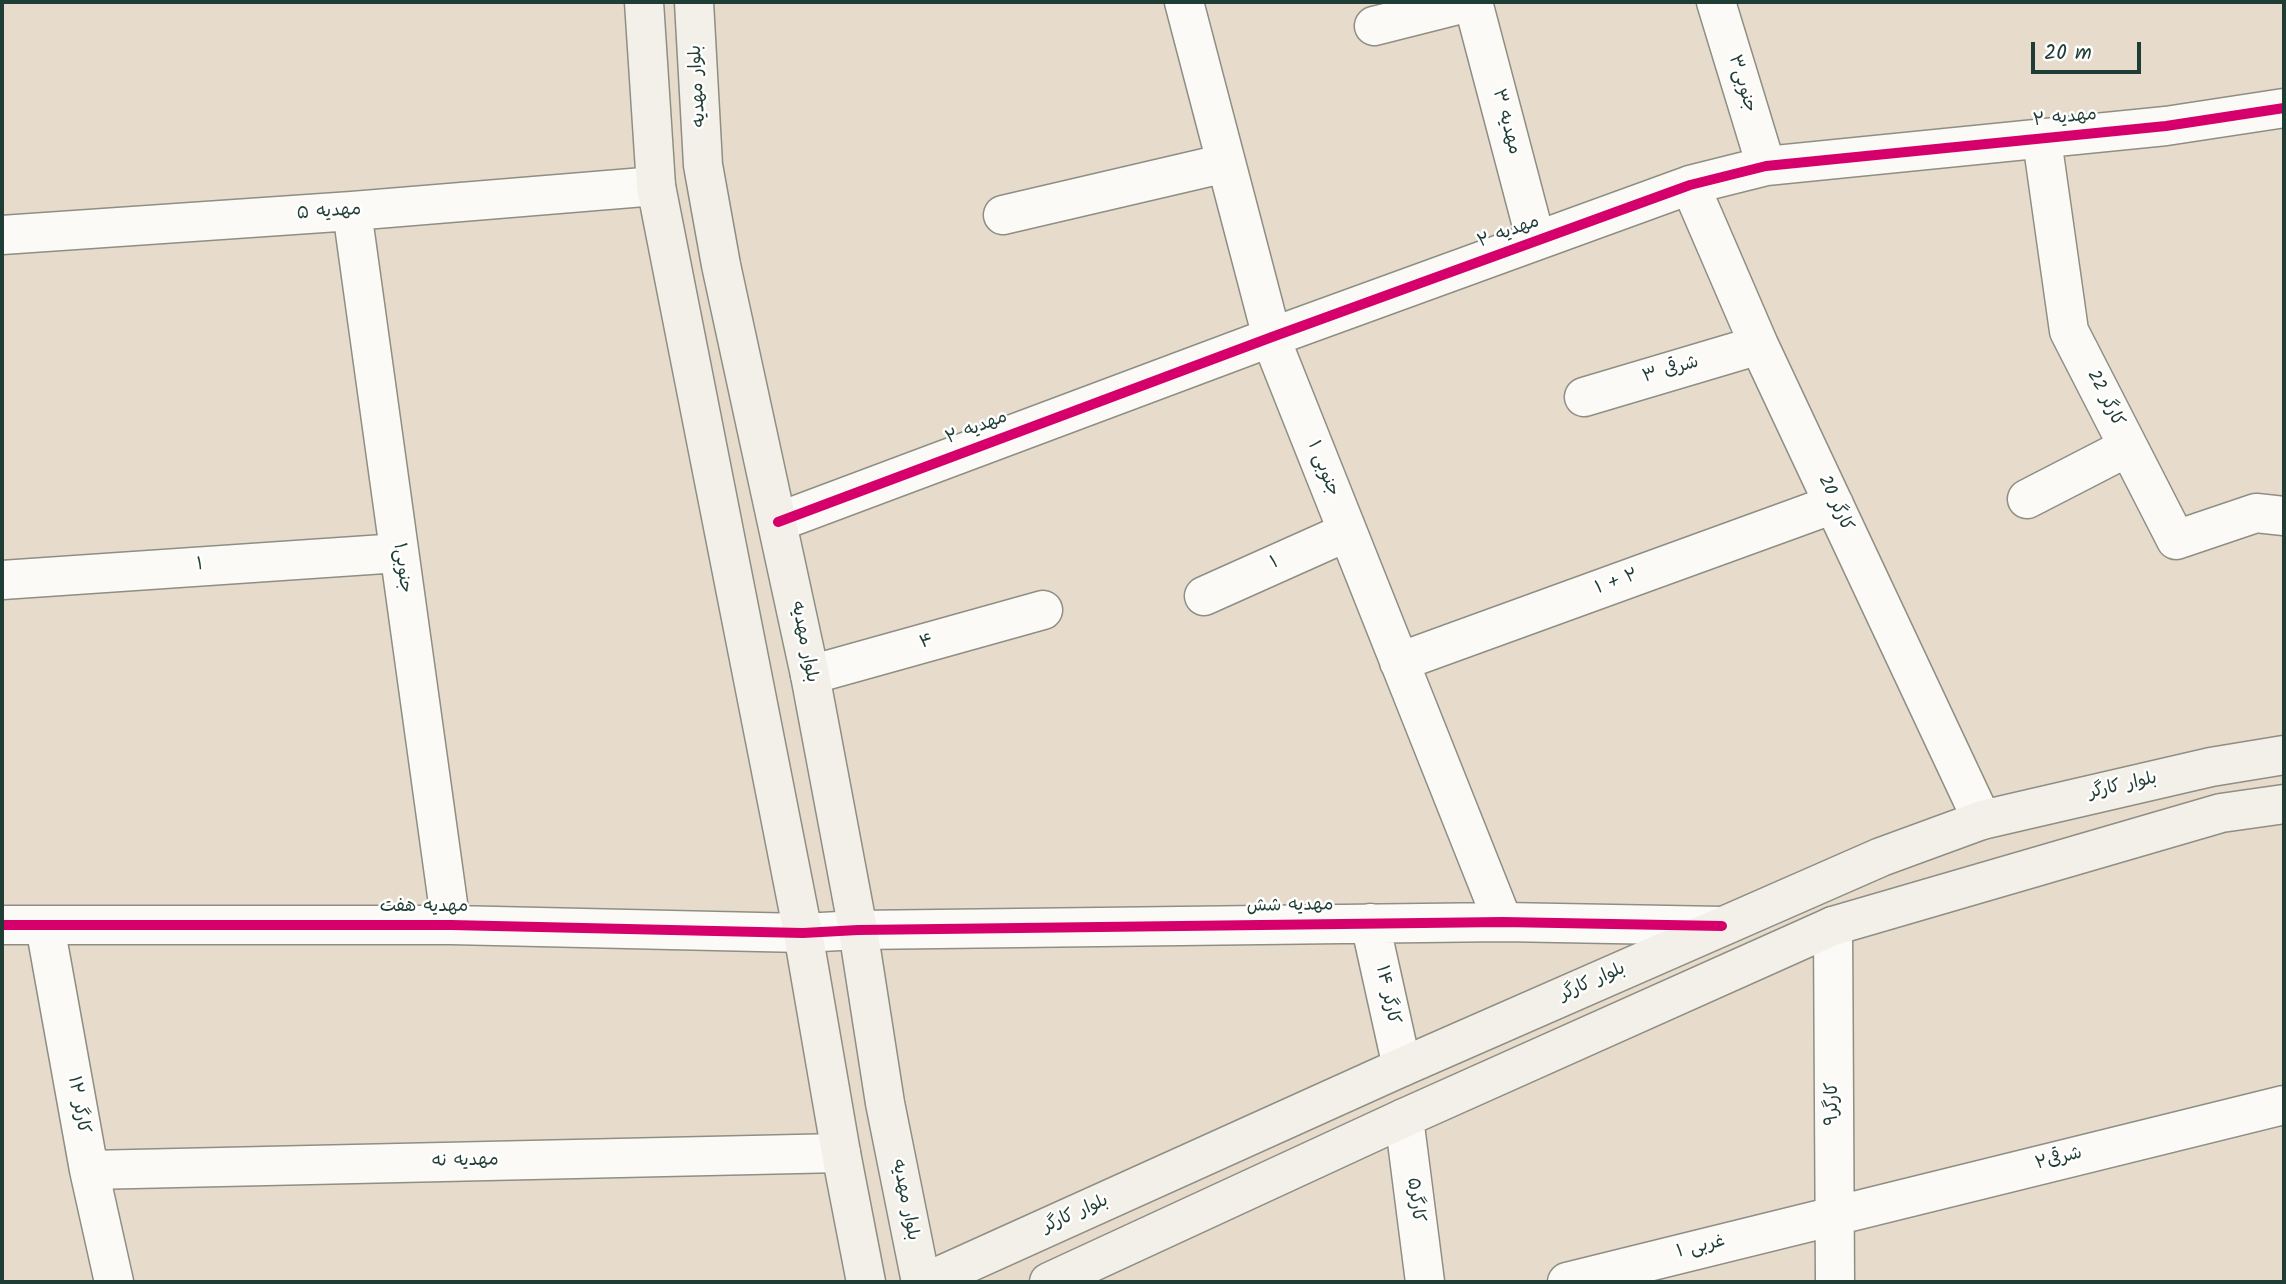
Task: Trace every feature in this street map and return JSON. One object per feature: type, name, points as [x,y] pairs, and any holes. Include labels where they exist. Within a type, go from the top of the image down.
[{"type":"main road","points":[[644,2],[656,186],[803,933],[866,1282]]},
{"type":"main road","name":"بلوار مهدیه","points":[[694,2],[703,165],[721,265],[810,676],[858,930],[886,1103],[921,1282]]},
{"type":"main road","name":"بلوار کارگر","points":[[926,1282],[1402,1067],[1881,857],[1982,820],[2211,767],[2284,755]]},
{"type":"main road","points":[[1049,1282],[1404,1118],[1833,926],[2221,813],[2284,804]]},
{"type":"main road","points":[[1158,1177],[1180,1222]]},
{"type":"street","name":"۱ جنوبی","points":[[1184,2],[1272,337],[1503,922]]},
{"type":"street","points":[[1374,26],[1471,2]]},
{"type":"street","name":"مهدیه ۳","points":[[1471,2],[1536,241]]},
{"type":"street","name":"جنوبی۳","points":[[1716,2],[1766,166]]},
{"type":"street","name":"مهدیه ۲","points":[[778,522],[1272,337],[1690,186],[1766,166],[2166,126],[2284,108]]},
{"type":"street","name":"کارگر 22","points":[[2042,139],[2069,331],[2176,540],[2256,513],[2284,516]]},
{"type":"street","points":[[1003,215],[1226,163]]},
{"type":"street","name":"مهدیه ۵","points":[[2,235],[352,211],[656,186]]},
{"type":"street","name":"کارگر 20","points":[[1690,186],[1759,345],[1982,820]]},
{"type":"street","name":"جنوبی۱","points":[[352,211],[451,925]]},
{"type":"street","name":"۳ شرقی","points":[[1584,397],[1759,345]]},
{"type":"street","points":[[2027,499],[2129,447]]},
{"type":"street","name":"۱ + ۲","points":[[1399,662],[1834,504]]},
{"type":"street","name":"۱","points":[[1204,596],[1347,532]]},
{"type":"street","name":"۱","points":[[2,580],[399,553]]},
{"type":"street","name":"۴","points":[[810,676],[1043,610]]},
{"type":"street","name":"مهدیه شش","points":[[803,933],[1370,923],[1503,922],[1722,926]]},
{"type":"street","name":"کارگر ۱۴","points":[[1370,923],[1402,1067]]},
{"type":"street","name":"مهدیه هفت","points":[[2,925],[451,925],[803,933]]},
{"type":"street","name":"کارگر ۱۲","points":[[45,926],[89,1170],[114,1282]]},
{"type":"street","name":"کارگر۹","points":[[1833,926],[1835,1282]]},
{"type":"street","name":"شرقی۲","points":[[1835,1214],[2284,1105]]},
{"type":"street","name":"کارگر۵","points":[[1404,1118],[1425,1282]]},
{"type":"street","name":"مهدیه نه","points":[[89,1170],[841,1153]]},
{"type":"street","name":"۱ غربی","points":[[1567,1282],[1835,1214]]},
{"type":"cycle path","points":[[778,522],[1272,337],[1690,185],[1766,166],[2166,126],[2284,108]]},
{"type":"cycle path","points":[[2,925],[451,925],[803,933],[858,930],[1503,922],[1722,926]]}]
